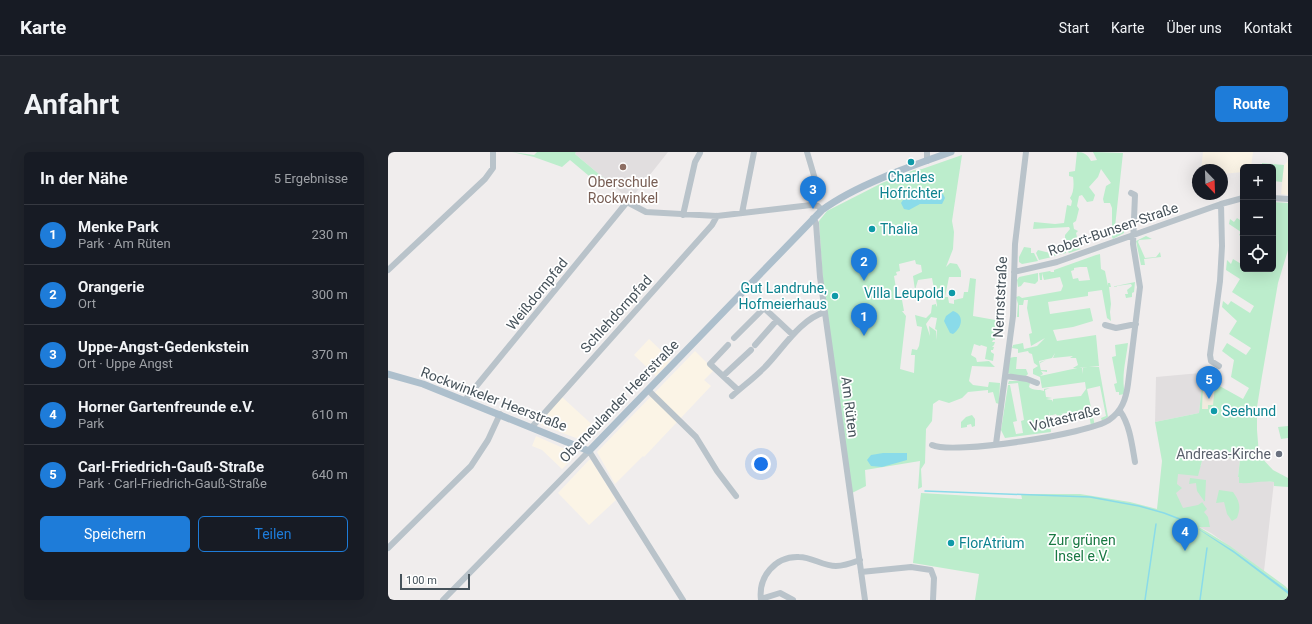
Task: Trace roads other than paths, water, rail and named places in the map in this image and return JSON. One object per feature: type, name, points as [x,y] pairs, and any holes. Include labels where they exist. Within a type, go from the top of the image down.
[{"type":"main road","name":"Oberneulander Heerstraße","points":[[589,451],[822,210],[836,200],[951,152]]},
{"type":"main road","name":"Rockwinkeler Heerstraße","points":[[388,374],[423,384],[465,400],[589,451]]},
{"type":"street","points":[[388,270],[485,179],[493,168],[493,152]]},
{"type":"street","points":[[742,213],[754,152]]},
{"type":"street","points":[[806,152],[814,179]]},
{"type":"street","points":[[927,152],[927,161]]},
{"type":"street","name":"Nernststraße","points":[[996,444],[1013,316],[1016,236],[1026,152]]},
{"type":"street","points":[[700,153],[695,162],[683,215],[717,216],[811,205],[818,206],[822,210]]},
{"type":"street","name":"Voltastraße","points":[[932,445],[965,446],[1033,440],[1103,423],[1120,411],[1126,396],[1140,287],[1132,236],[1135,195],[1131,193]]},
{"type":"street","points":[[1276,198],[1288,199]]},
{"type":"street","name":"Robert-Bunsen-Straße","points":[[1014,272],[1057,262],[1221,204],[1240,199]]},
{"type":"street","name":"Weißdornpfad","points":[[465,400],[627,202],[646,212],[683,215]]},
{"type":"street","points":[[1219,366],[1211,360],[1210,355],[1220,281],[1222,246],[1221,204]]},
{"type":"street","name":"Schlehdornpfad","points":[[532,427],[712,225],[717,216]]},
{"type":"street","name":"Am Rüten","points":[[813,218],[816,223],[820,277],[865,600]]},
{"type":"street","points":[[734,338],[764,308],[793,335]]},
{"type":"street","points":[[732,396],[764,368],[793,335],[818,314],[825,312]]},
{"type":"street","points":[[755,344],[777,320]]},
{"type":"street","points":[[1105,325],[1116,328],[1136,324]]},
{"type":"street","points":[[728,345],[710,364],[738,390]]},
{"type":"street","points":[[723,376],[751,350]]},
{"type":"street","points":[[1006,376],[1026,379],[1037,383]]},
{"type":"street","points":[[648,390],[696,437],[717,471],[736,496]]},
{"type":"street","points":[[1120,411],[1124,416],[1131,440],[1134,462]]},
{"type":"street","points":[[388,548],[471,466],[488,440],[500,414]]},
{"type":"street","points":[[589,451],[683,600]]},
{"type":"street","name":"Oberneulander Heerstraße","points":[[443,600],[589,451]]},
{"type":"street","points":[[793,600],[780,593],[761,599],[760,592],[764,578],[768,571],[781,561],[800,557],[826,565],[836,566],[860,560]]},
{"type":"street","points":[[861,572],[911,567],[931,570],[934,578],[933,600]]},
{"type":"water","points":[[938,193],[943,194],[945,198],[942,204],[920,204],[909,210],[904,209],[901,203],[903,200]]},
{"type":"water","points":[[953,311],[959,315],[961,322],[953,334],[950,333],[944,321],[946,316]]},
{"type":"water","points":[[883,453],[907,453],[907,460],[882,467],[871,466],[867,460],[871,455]]},
{"type":"water","points":[[1189,523],[1234,551],[1288,591],[1288,594],[1234,553]]},
{"type":"waterway","points":[[925,491],[1090,497],[1139,506],[1164,513],[1190,523]]},
{"type":"waterway","points":[[1145,600],[1156,524]]},
{"type":"waterway","points":[[1200,600],[1207,548]]},
{"type":"place","name":"Charles Hofrichter","points":[[911,162]]},
{"type":"place","name":"Oberschule Rockwinkel","points":[[623,167]]},
{"type":"place","name":"Uppe-Angst-Gedenkstein","points":[[813,209]]},
{"type":"place","name":"Thalia","points":[[872,229]]},
{"type":"place","name":"Orangerie","points":[[864,281]]},
{"type":"place","name":"Villa Leupold","points":[[952,293]]},
{"type":"place","name":"Gut Landruhe, Hofmeierhaus","points":[[835,296]]},
{"type":"place","name":"Menke Park","points":[[864,336]]},
{"type":"place","name":"Carl-Friedrich-Gauß-Straße","points":[[1209,399]]},
{"type":"place","name":"Seehund","points":[[1214,411]]},
{"type":"place","name":"Andreas-Kirche","points":[[1279,454]]},
{"type":"place","name":"FlorAtrium","points":[[951,543]]},
{"type":"place","name":"Horner Gartenfreunde e.V.","points":[[1185,551]]},
{"type":"park label","name":"Zur grünen Insel e.V.","points":[[1082,548]]}]
